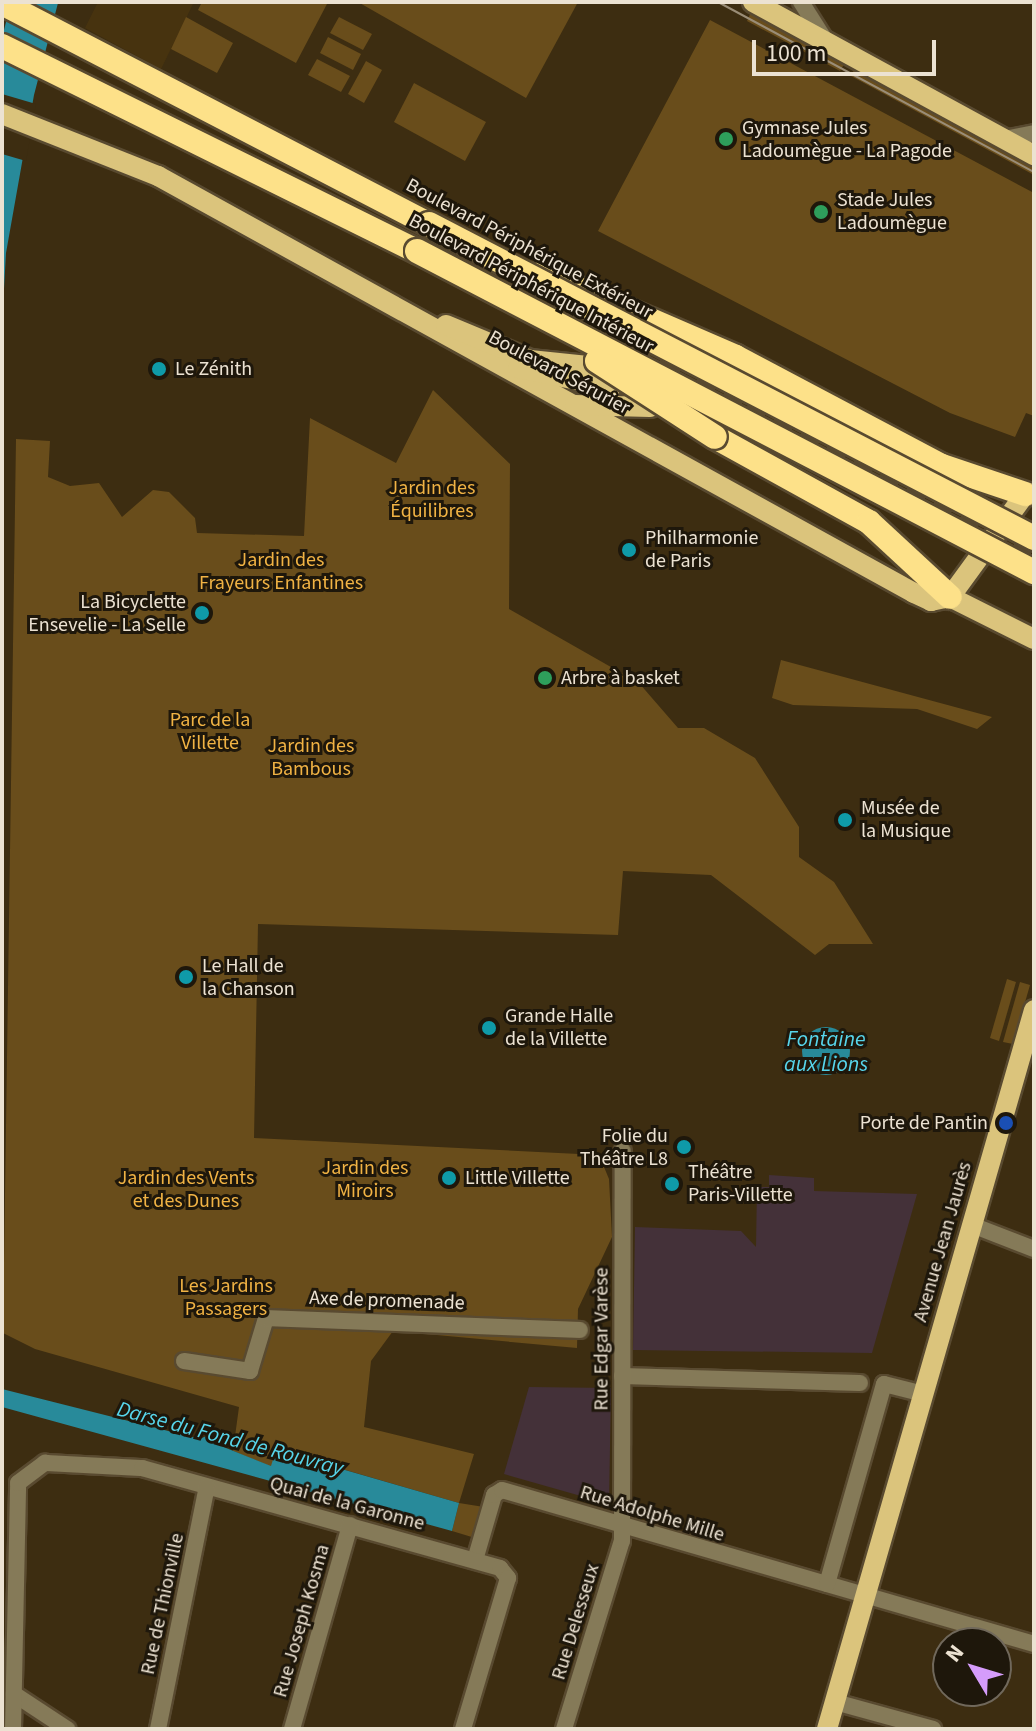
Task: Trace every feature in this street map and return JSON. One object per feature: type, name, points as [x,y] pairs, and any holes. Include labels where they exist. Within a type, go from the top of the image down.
[{"type":"highway","name":"Boulevard Périphérique Extérieur","points":[[2,3],[1034,538]]},
{"type":"highway","name":"Boulevard Périphérique Intérieur","points":[[2,46],[417,251],[1034,572]]},
{"type":"highway","points":[[494,258],[736,357],[942,466],[1030,496]]},
{"type":"highway","points":[[485,286],[715,437],[869,522],[950,597]]},
{"type":"main road","points":[[753,2],[1034,155]]},
{"type":"main road","name":"Boulevard Sérurier","points":[[2,114],[65,134],[337,274],[567,405],[914,593],[931,601],[950,597],[1034,639]]},
{"type":"main road","points":[[337,274],[519,357],[588,366]]},
{"type":"main road","points":[[428,317],[528,372],[611,387]]},
{"type":"main road","points":[[567,405],[650,407]]},
{"type":"main road","points":[[997,505],[1030,496]]},
{"type":"main road","points":[[950,597],[1030,496]]},
{"type":"main road","name":"Avenue Jean Jaurès","points":[[827,1729],[972,1225],[1027,1063],[1034,1010]]},
{"type":"street","points":[[801,2],[825,40]]},
{"type":"street","points":[[1004,139],[1034,133]]},
{"type":"street","name":"Rue Edgar Varèse","points":[[623,1151],[623,1527]]},
{"type":"street","points":[[972,1225],[1034,1249]]},
{"type":"street","name":"Axe de promenade","points":[[184,1361],[250,1371],[266,1318],[580,1330]]},
{"type":"street","points":[[622,1376],[860,1383]]},
{"type":"street","points":[[827,1584],[884,1384],[924,1394]]},
{"type":"street","name":"Quai de la Garonne","points":[[14,1694],[18,1483],[45,1463],[142,1468],[475,1560],[508,1578],[463,1729]]},
{"type":"street","name":"Rue de Thionville","points":[[158,1729],[207,1487]]},
{"type":"street","name":"Rue Adolphe Mille","points":[[475,1560],[494,1495],[502,1490],[1034,1644]]},
{"type":"street","name":"Rue Joseph Kosma","points":[[292,1729],[350,1525]]},
{"type":"street","name":"Rue Delesseux","points":[[564,1729],[623,1527]]},
{"type":"street","points":[[13,1729],[14,1694]]},
{"type":"street","points":[[14,1694],[67,1729]]},
{"type":"street","points":[[835,1702],[933,1729]]},
{"type":"shaded area","points":[[98,2],[194,2],[161,69],[85,28]]},
{"type":"shaded area","points":[[769,1175],[814,1178],[814,1191],[917,1194],[872,1353],[633,1350],[635,1227],[741,1231],[756,1247],[757,1187],[769,1187]]},
{"type":"shaded area","points":[[529,1387],[611,1388],[609,1504],[504,1474]]},
{"type":"green space","points":[[202,2],[328,2],[296,63],[198,10]]},
{"type":"green space","points":[[358,2],[578,2],[526,98]]},
{"type":"green space","points":[[752,10],[846,61],[840,71],[747,21]]},
{"type":"green space","points":[[186,17],[233,43],[217,73],[171,49]]},
{"type":"green space","points":[[339,17],[372,34],[363,50],[330,33]]},
{"type":"green space","name":"Stade Jules Ladoumègue","points":[[710,20],[1034,193],[1034,416],[1026,413],[1015,437],[950,413],[598,231]]},
{"type":"green space","points":[[328,37],[361,54],[353,70],[320,53]]},
{"type":"green space","points":[[317,59],[350,76],[341,92],[308,75]]},
{"type":"green space","points":[[366,61],[382,70],[364,103],[348,94]]},
{"type":"green space","points":[[856,66],[1034,161],[1034,175],[851,76]]},
{"type":"green space","points":[[414,83],[486,122],[465,161],[394,122]]},
{"type":"green space","name":"Parc de la Villette","points":[[433,390],[510,464],[509,609],[639,683],[678,728],[704,728],[755,758],[799,827],[799,857],[834,882],[873,944],[829,944],[815,955],[711,875],[623,871],[618,935],[258,924],[254,1138],[599,1155],[609,1179],[612,1237],[578,1309],[577,1348],[393,1331],[371,1361],[364,1427],[474,1454],[459,1503],[277,1450],[272,1467],[233,1451],[239,1407],[35,1349],[3,1333],[16,439],[50,441],[48,477],[70,486],[99,483],[122,517],[153,490],[169,492],[195,518],[197,533],[304,536],[310,418],[396,463]]},
{"type":"green space","points":[[781,660],[992,717],[977,729],[917,709],[793,705],[772,698]]},
{"type":"green space","points":[[1007,979],[1016,982],[999,1041],[990,1038]]},
{"type":"green space","points":[[1020,982],[1030,985],[1013,1044],[1003,1042]]},
{"type":"green space","points":[[459,1503],[484,1507],[475,1538],[452,1531]]},
{"type":"water","points":[[11,2],[65,2],[58,3],[34,95],[6,253],[2,325],[2,38]]},
{"type":"water","name":"Fontaine aux Lions","points":[[826,1027],[843,1034],[850,1051],[843,1068],[826,1075],[809,1068],[802,1051],[809,1034]]},
{"type":"water","points":[[2,1389],[200,1439],[212,1433],[216,1444],[271,1466],[276,1450],[459,1503],[452,1531],[2,1407]]},
{"type":"pier","points":[[2,94],[36,104],[26,161],[2,154]]},
{"type":"tunnel","points":[[630,363],[694,365]]},
{"type":"tunnel","points":[[694,388],[747,407],[1034,556]]},
{"type":"tram line","points":[[718,2],[1034,172]]},
{"type":"place","name":"Gymnase Jules Ladoumègue - La Pagode","points":[[726,139]]},
{"type":"place","name":"Stade Jules Ladoumègue","points":[[821,212]]},
{"type":"place","name":"Le Zénith","points":[[159,369]]},
{"type":"place","name":"Philharmonie de Paris","points":[[629,550]]},
{"type":"place","name":"La Bicyclette Ensevelie - La Selle","points":[[202,613]]},
{"type":"place","name":"Arbre à basket","points":[[545,678]]},
{"type":"place","name":"Musée de la Musique","points":[[845,820]]},
{"type":"place","name":"Le Hall de la Chanson","points":[[186,977]]},
{"type":"place","name":"Grande Halle de la Villette","points":[[489,1028]]},
{"type":"place","name":"Porte de Pantin","points":[[1006,1123]]},
{"type":"place","name":"Folie du Théâtre L8","points":[[684,1147]]},
{"type":"place","name":"Little Villette","points":[[449,1178]]},
{"type":"place","name":"Théâtre Paris-Villette","points":[[672,1184]]},
{"type":"park label","name":"Jardin des Équilibres","points":[[432,500]]},
{"type":"park label","name":"Jardin des Frayeurs Enfantines","points":[[281,572]]},
{"type":"park label","name":"Jardin des Bambous","points":[[311,758]]},
{"type":"park label","name":"Jardin des Miroirs","points":[[365,1180]]},
{"type":"park label","name":"Jardin des Vents et des Dunes","points":[[186,1190]]},
{"type":"park label","name":"Les Jardins Passagers","points":[[226,1298]]},
{"type":"water label","name":"Darse du Fond de Rouvray","points":[[230,1439]]}]
